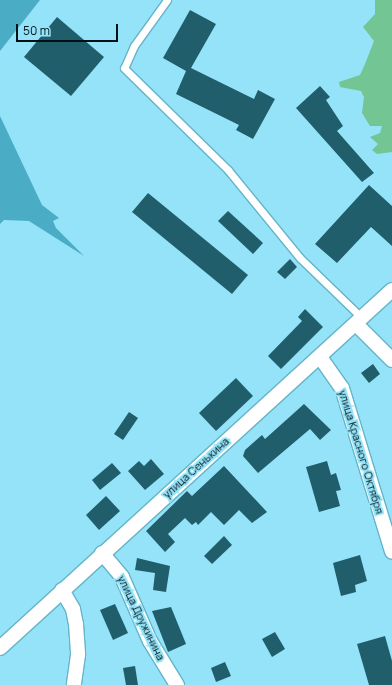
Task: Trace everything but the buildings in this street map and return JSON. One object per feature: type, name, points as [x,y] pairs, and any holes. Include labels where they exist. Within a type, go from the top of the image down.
[{"type":"street","name":"улица Сенькина","points":[[0,648],[102,553],[320,357],[392,290]]},
{"type":"street","points":[[359,321],[392,360]]},
{"type":"street","name":"улица Красного Октября","points":[[320,357],[342,388],[392,552]]},
{"type":"street","name":"улица Дружинина","points":[[102,553],[122,577],[150,641],[177,685]]},
{"type":"street","points":[[62,590],[73,609],[77,630],[74,685]]},
{"type":"lane","points":[[167,0],[134,46],[124,68],[228,170],[300,258],[359,321]]},
{"type":"green space","points":[[375,0],[392,0],[392,152],[377,154],[372,150],[378,144],[370,137],[380,133],[382,126],[370,126],[362,113],[364,97],[361,91],[340,87],[339,82],[360,75],[365,64],[374,41],[363,27],[375,14]]},
{"type":"water","points":[[0,0],[40,0],[0,51]]},
{"type":"water","points":[[0,116],[42,205],[59,218],[53,221],[56,228],[84,256],[29,221],[4,220],[0,224]]}]
